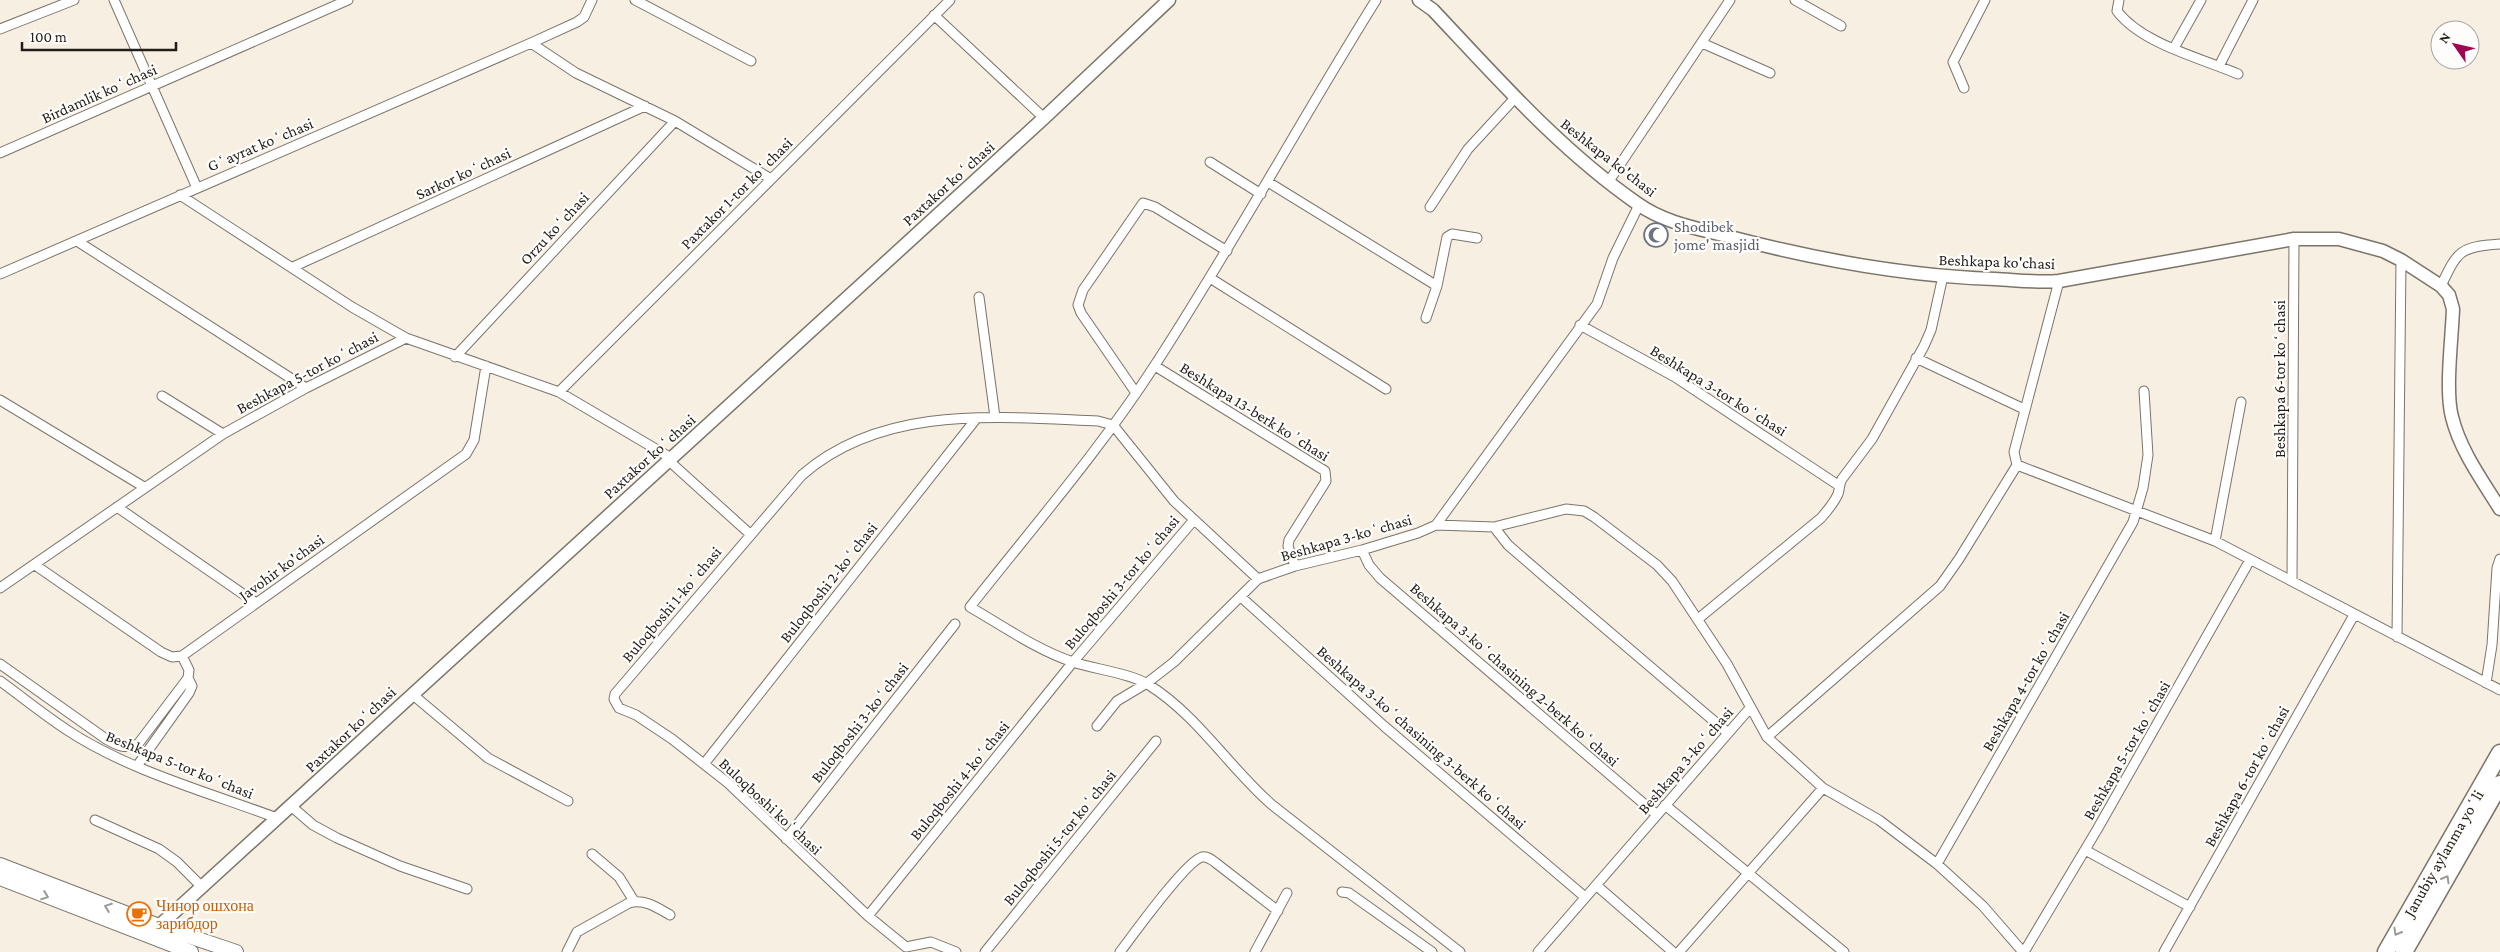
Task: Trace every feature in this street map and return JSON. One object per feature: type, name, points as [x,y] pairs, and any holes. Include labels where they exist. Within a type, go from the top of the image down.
[{"type":"highway","name":"Janubiy aylanma yoʻli","points":[[2386,952],[2500,753]]},
{"type":"highway","name":"Janubiy aylanma yoʻli","points":[[2404,952],[2500,784]]},
{"type":"main road","name":"Paxtakor koʻchasi","points":[[156,932],[202,887],[412,694],[1044,118],[1169,0]]},
{"type":"main road","name":"Beshkapa ko'chasi","points":[[1419,0],[1433,10],[1515,98],[1574,154],[1639,205],[1668,220],[1793,253],[1879,268],[1943,276],[2059,281],[2294,239],[2339,240],[2383,251],[2401,260],[2441,286],[2449,295],[2453,309],[2451,416],[2472,464],[2500,509]]},
{"type":"main road","points":[[0,865],[156,932],[192,952]]},
{"type":"main road","points":[[0,878],[156,932],[236,952]]},
{"type":"street","points":[[0,30],[74,0]]},
{"type":"street","points":[[114,0],[197,188]]},
{"type":"street","name":"Birdamlik koʻchasi","points":[[0,153],[348,0]]},
{"type":"street","name":"Gʻayrat koʻchasi","points":[[0,274],[180,194],[532,43],[584,17],[592,0]]},
{"type":"street","points":[[635,0],[751,61]]},
{"type":"street","name":"Paxtakor 1-tor koʻchasi","points":[[559,392],[950,0]]},
{"type":"street","name":"Beshkapa 13-berk koʼchasi","points":[[1073,662],[1053,654],[970,607],[1136,393],[1227,251],[1327,78],[1376,0]]},
{"type":"street","points":[[1609,181],[1730,0]]},
{"type":"street","points":[[1795,0],[1841,26]]},
{"type":"street","points":[[1964,88],[1953,62],[1955,54],[1985,0]]},
{"type":"street","points":[[2119,0],[2117,11],[2142,34],[2238,74]]},
{"type":"street","points":[[2174,48],[2201,0]]},
{"type":"street","points":[[2219,66],[2253,0]]},
{"type":"street","points":[[934,15],[1044,118]]},
{"type":"street","points":[[532,43],[576,73],[675,121],[771,179]]},
{"type":"street","points":[[1702,43],[1770,73]]},
{"type":"street","points":[[1430,206],[1468,149],[1515,98]]},
{"type":"street","name":"Sarkor koʻchasi","points":[[293,267],[645,106]]},
{"type":"street","name":"Orzu koʻchasi","points":[[455,357],[675,121]]},
{"type":"street","points":[[1210,162],[1260,194]]},
{"type":"street","points":[[1268,182],[1436,286]]},
{"type":"street","points":[[180,194],[352,307],[406,338],[455,357],[559,392],[670,459],[750,534],[814,464],[845,447],[890,428],[922,422],[995,417],[1098,421],[1113,425],[1174,501],[1193,521],[1258,579]]},
{"type":"street","points":[[1136,393],[1081,313],[1078,305],[1083,290],[1143,203],[1155,207],[1227,251]]},
{"type":"street","points":[[1436,525],[1597,304],[1613,258],[1639,205]]},
{"type":"street","points":[[1426,318],[1436,286],[1447,237],[1452,234],[1477,238]]},
{"type":"street","name":"Beshkapa 6-tor koʻchasi","points":[[2292,580],[2294,239]]},
{"type":"street","points":[[76,241],[306,388]]},
{"type":"street","points":[[2441,286],[2459,254],[2472,246],[2500,244]]},
{"type":"street","points":[[2397,637],[2401,260]]},
{"type":"street","points":[[1698,620],[1821,518],[1836,498],[1838,485],[1872,440],[1931,330],[1943,276]]},
{"type":"street","points":[[1210,278],[1386,389]]},
{"type":"street","points":[[1767,737],[1940,586],[1959,559],[2016,465],[2014,452],[2024,409],[2059,281]]},
{"type":"street","points":[[979,297],[995,417]]},
{"type":"street","name":"Beshkapa 3-tor koʻchasi","points":[[1580,325],[1675,377],[1838,485]]},
{"type":"street","name":"Beshkapa 5-tor koʻchasi","points":[[0,588],[223,434],[306,388],[406,338]]},
{"type":"street","points":[[1916,358],[2024,409]]},
{"type":"street","name":"Javohir ko'chasi","points":[[182,656],[466,454],[474,440],[486,366]]},
{"type":"street","name":"Beshkapa 13-berk koʼchasi","points":[[1154,366],[1325,470],[1326,481],[1289,540],[1288,546],[1295,566]]},
{"type":"street","name":"Beshkapa 4-tor koʻchasi","points":[[1937,864],[2133,522],[2143,488],[2148,455],[2144,391]]},
{"type":"street","points":[[162,396],[223,434]]},
{"type":"street","points":[[0,400],[144,487]]},
{"type":"street","points":[[2215,541],[2241,402]]},
{"type":"street","name":"Buloqboshi 2-koʻchasi","points":[[704,764],[976,419]]},
{"type":"street","points":[[2016,465],[2215,541],[2500,690]]},
{"type":"street","points":[[117,507],[256,603]]},
{"type":"street","name":"Beshkapa 3-koʻchasi","points":[[1096,726],[1117,701],[1147,683],[1174,662],[1258,579],[1295,566],[1362,550],[1418,533],[1436,525],[1494,527],[1566,509],[1584,511],[1657,565],[1679,590],[1727,664],[1750,708],[1538,952]]},
{"type":"street","name":"Buloqboshi 3-tor koʻchasi","points":[[1073,662],[1193,521]]},
{"type":"street","points":[[1494,527],[1508,545],[1728,733]]},
{"type":"street","name":"Buloqboshi 1-koʻchasi","points":[[616,694],[750,534]]},
{"type":"street","name":"Beshkapa 3-koʻchasining 2-berk koʻchasi","points":[[1362,550],[1369,565],[1380,578],[1657,815]]},
{"type":"street","points":[[2486,683],[2492,645],[2497,568],[2500,559]]},
{"type":"street","name":"Beshkapa 5-tor koʻchasi","points":[[2024,952],[2085,850],[2250,560]]},
{"type":"street","points":[[0,664],[106,739],[118,746],[128,748],[138,744],[188,678],[189,670],[182,656],[172,657],[161,652],[35,565]]},
{"type":"street","name":"Beshkapa 3-koʻchasining 3-berk koʻchasi","points":[[1241,596],[1384,726],[1585,897]]},
{"type":"street","name":"Beshkapa 6-tor koʻchasi","points":[[2164,952],[2354,615]]},
{"type":"street","name":"Buloqboshi 3-koʻchasi","points":[[786,839],[955,624]]},
{"type":"street","points":[[1073,662],[1147,683],[1195,722],[1244,779],[1271,804],[1460,952]]},
{"type":"street","name":"Buloqboshi 4-koʻchasi","points":[[868,916],[1073,662]]},
{"type":"street","points":[[137,766],[189,693],[192,686],[188,678]]},
{"type":"street","name":"Beshkapa 5-tor koʻchasi","points":[[0,681],[68,730],[137,766],[277,818]]},
{"type":"street","points":[[412,694],[488,758],[568,801]]},
{"type":"street","name":"Buloqboshi koʻchasi","points":[[616,694],[614,699],[619,708],[636,715],[664,734],[728,783],[905,950]]},
{"type":"street","points":[[1750,708],[1767,737],[1823,788],[1879,820],[1937,864],[1983,906],[2024,952]]},
{"type":"street","name":"Buloqboshi 5-tor koʻchasi","points":[[985,952],[1156,741]]},
{"type":"street","points":[[1679,952],[1823,788]]},
{"type":"street","points":[[1665,805],[1844,952]]},
{"type":"street","points":[[291,806],[313,825],[337,838],[400,866],[467,889]]},
{"type":"street","points":[[95,820],[155,846],[177,862],[202,887]]},
{"type":"street","points":[[2085,850],[2190,907]]},
{"type":"street","points":[[592,854],[618,877],[634,902]]},
{"type":"street","points":[[1120,952],[1186,869],[1200,857],[1207,856],[1216,862],[1278,911]]},
{"type":"street","points":[[1596,885],[1673,952]]},
{"type":"street","points":[[1342,892],[1348,893],[1432,952]]},
{"type":"street","points":[[1255,952],[1287,893]]},
{"type":"street","points":[[567,952],[577,932],[634,902],[651,905],[670,916]]},
{"type":"street","points":[[905,950],[931,942],[956,952]]},
{"type":"place","name":"Shodibek jome' masjidi","points":[[1656,235]]},
{"type":"place","name":"Чинор ошхона зарибдор","points":[[139,914]]}]
